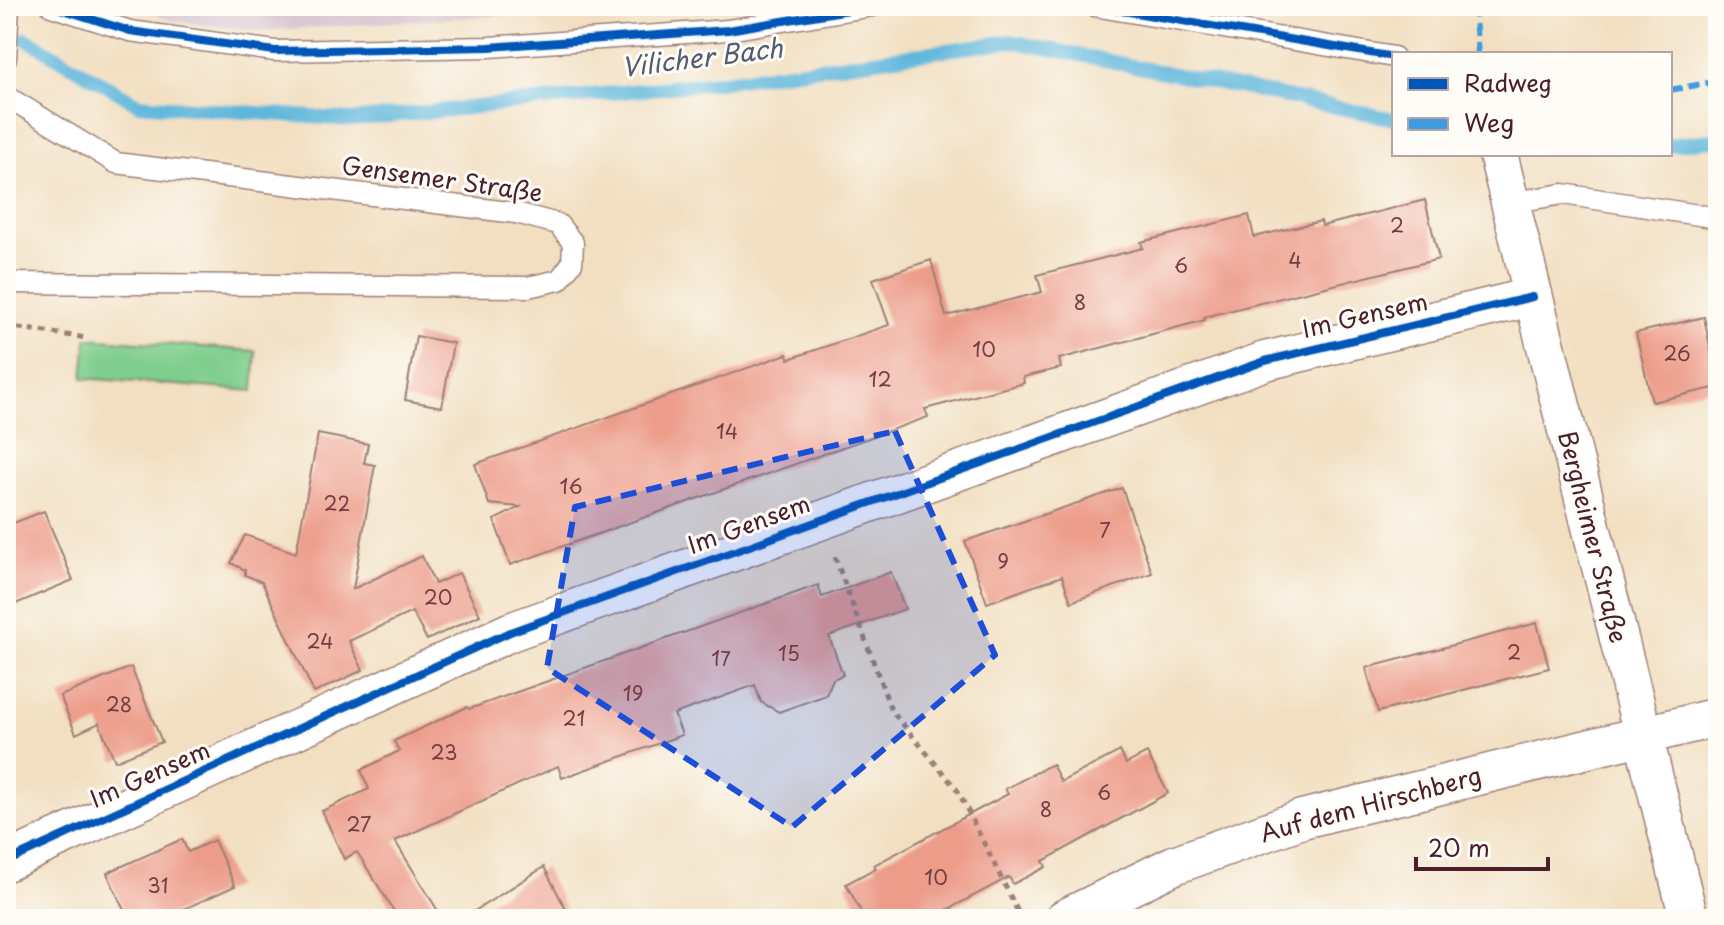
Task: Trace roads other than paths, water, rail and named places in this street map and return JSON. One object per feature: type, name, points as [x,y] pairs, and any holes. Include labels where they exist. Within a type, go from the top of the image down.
[{"type":"street","name":"Bergheimer Straße","points":[[1503,175],[1689,919]]},
{"type":"street","name":"Im Gensem","points":[[6,862],[510,632],[1265,361],[1532,297]]},
{"type":"street","name":"Auf dem Hirschberg","points":[[1064,919],[1174,865],[1302,819],[1642,733],[1718,717]]},
{"type":"lane","points":[[6,58],[9,6]]},
{"type":"lane","points":[[51,6],[130,31],[275,51],[489,47],[728,30],[873,6]]},
{"type":"lane","points":[[1094,6],[1392,57]]},
{"type":"lane","name":"Gensemer Straße","points":[[6,96],[116,163],[516,213],[558,224],[573,243],[572,263],[559,280],[528,287],[6,283]]},
{"type":"lane","points":[[1503,175],[1563,194],[1718,218]]},
{"type":"waterway","name":"Vilicher Bach","points":[[26,39],[138,104],[351,120],[710,83],[1011,41],[1392,119]]},
{"type":"waterway","name":"Vilicher Bach","points":[[1672,145],[1718,139]]}]
